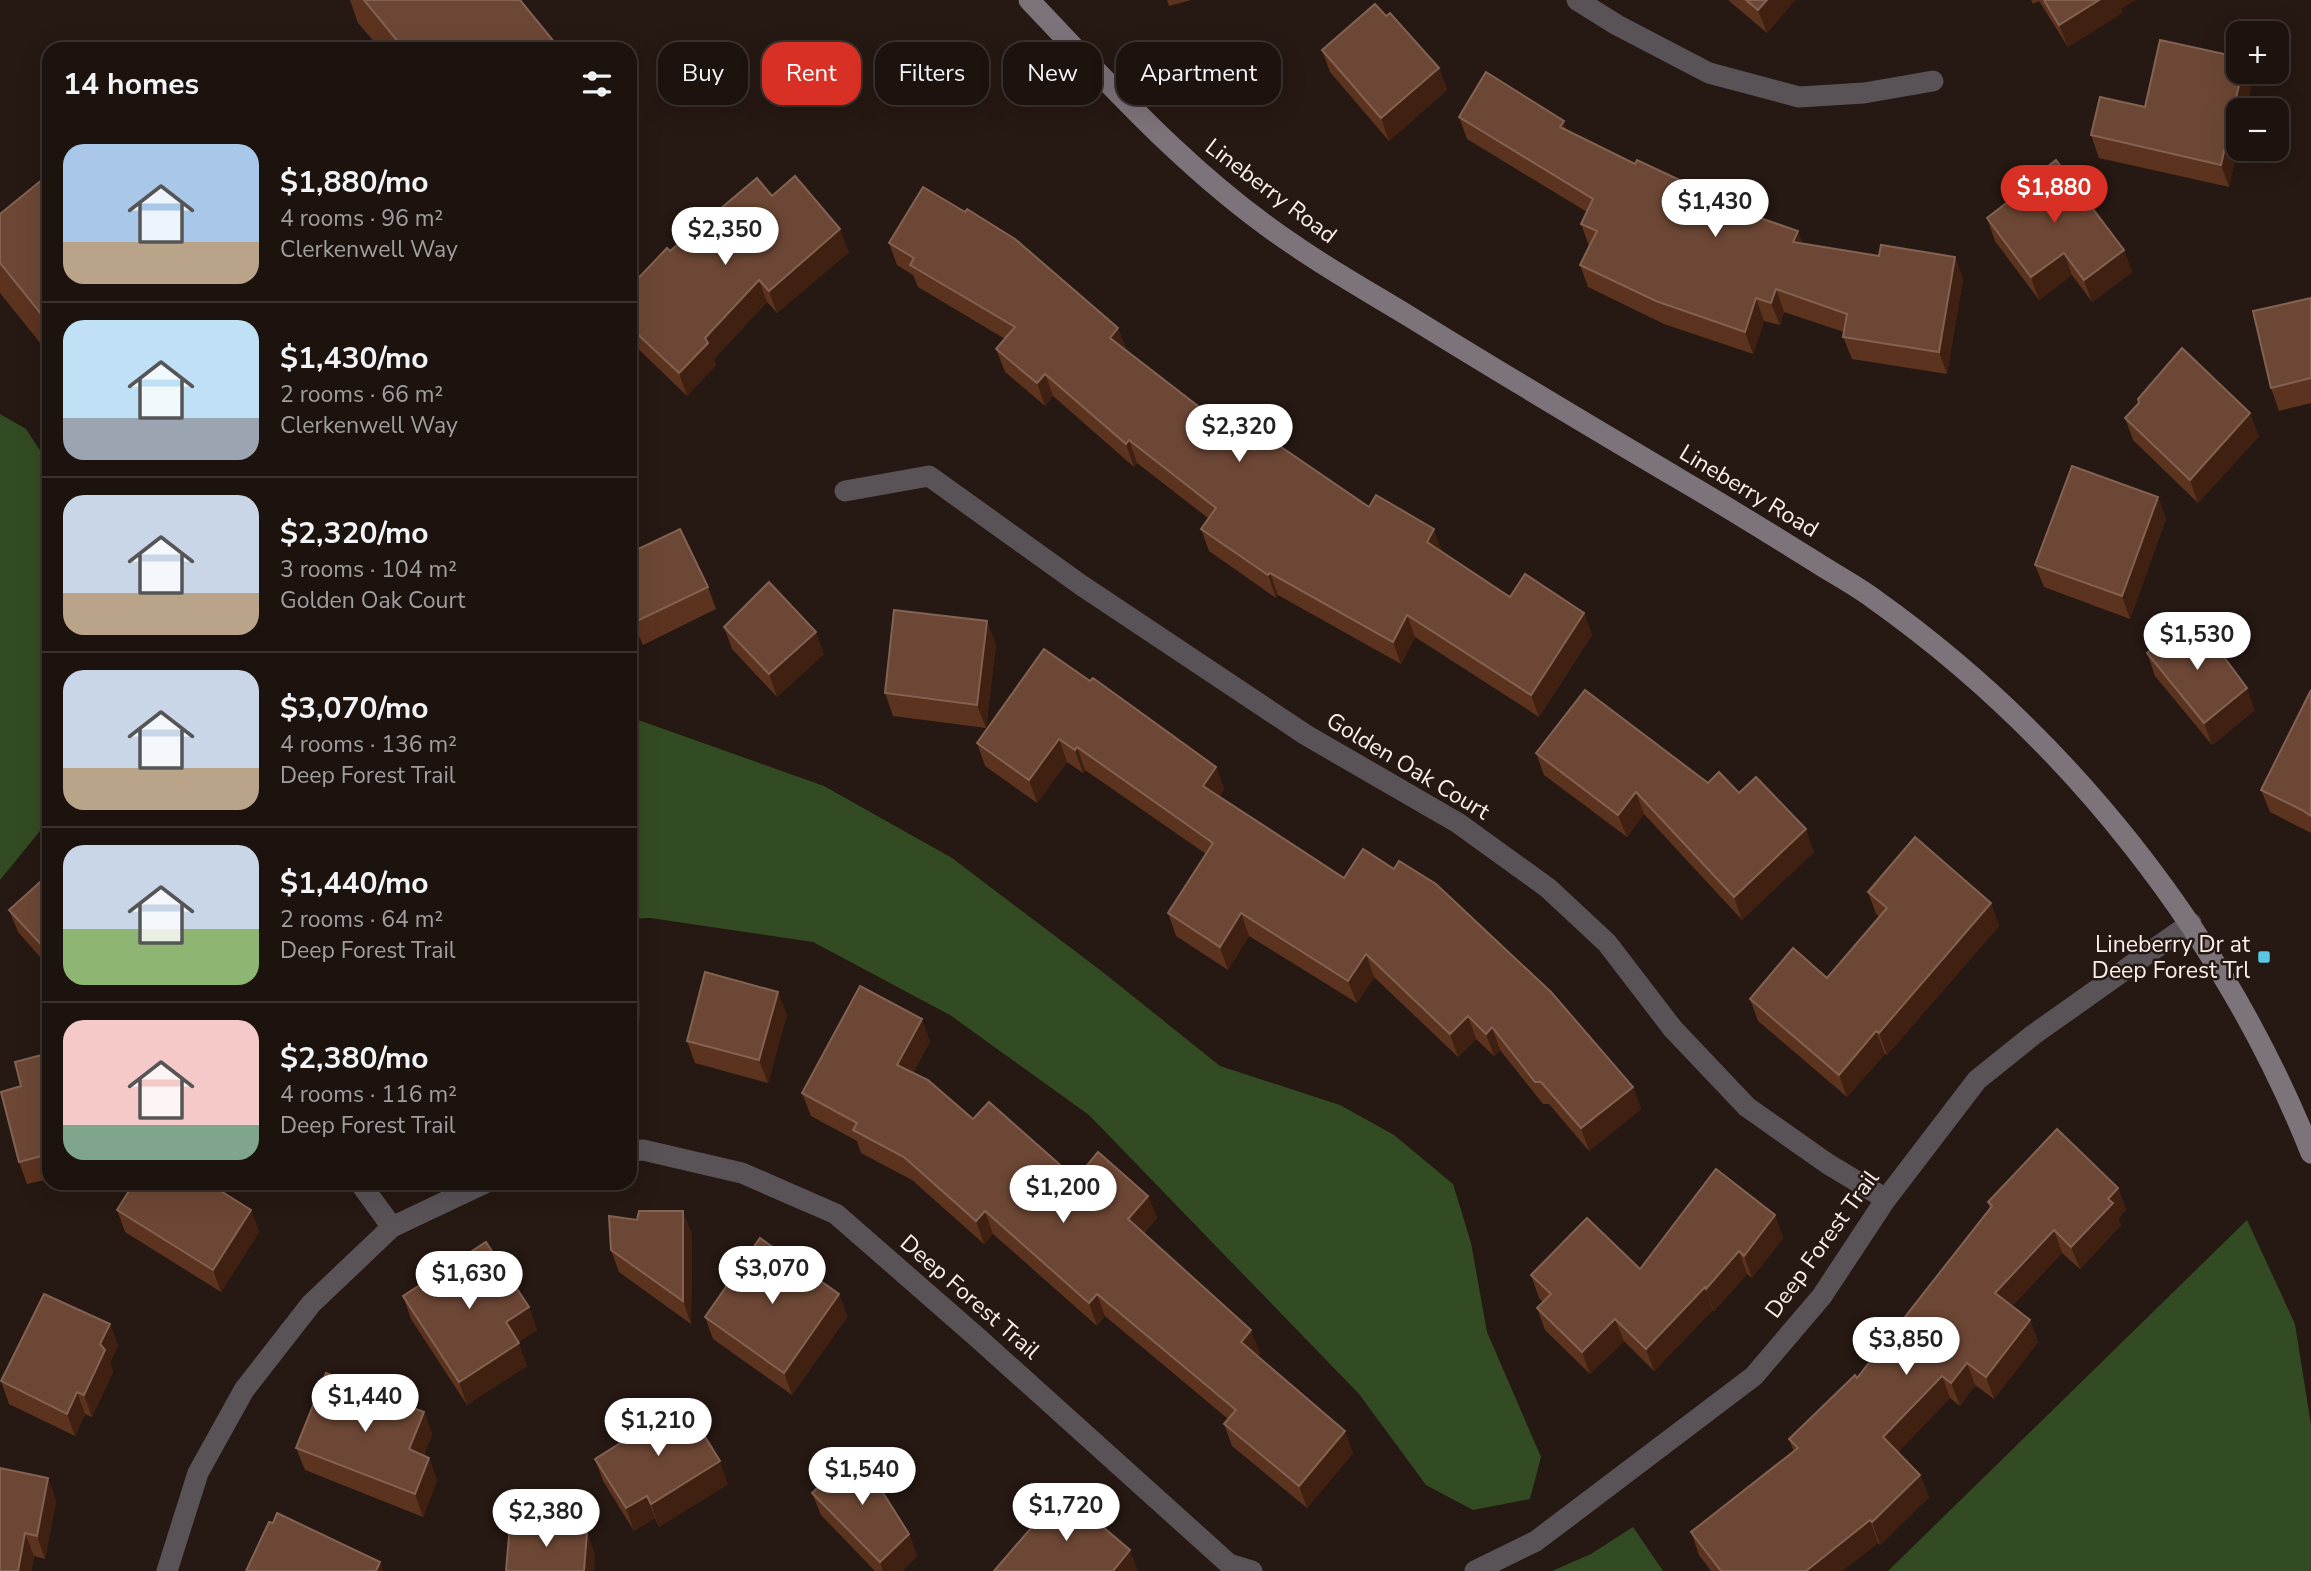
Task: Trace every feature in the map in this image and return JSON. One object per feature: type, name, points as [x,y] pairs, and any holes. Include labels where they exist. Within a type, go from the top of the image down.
[{"type":"street","name":"Lineberry Road","points":[[1029,0],[1154,132],[1214,185],[1293,244],[1873,598],[1943,653],[2011,714],[2060,762],[2103,810],[2191,923],[2245,1016],[2300,1124],[2311,1153]]},
{"type":"street","points":[[1577,0],[1617,25],[1709,73],[1799,97],[1864,93],[1933,81]]},
{"type":"street","name":"Golden Oak Court","points":[[845,491],[929,476],[1081,585],[1306,735],[1458,823],[1548,888],[1607,943],[1673,1029],[1747,1107],[1828,1164],[1886,1199]]},
{"type":"street","name":"Deep Forest Trail","points":[[1475,1571],[1536,1541],[1754,1376],[1822,1296],[1886,1199],[1978,1080],[2044,1027],[2191,923]]},
{"type":"street","name":"Deep Forest Trail","points":[[637,1150],[742,1173],[836,1214],[978,1338],[1228,1568],[1252,1571]]},
{"type":"street","points":[[365,1190],[392,1227]]},
{"type":"street","points":[[167,1571],[198,1473],[244,1390],[311,1304],[392,1227],[470,1190]]},
{"type":"green space","points":[[0,414],[26,429],[42,453],[42,829],[0,880]]},
{"type":"green space","points":[[637,719],[824,786],[952,858],[1104,973],[1220,1066],[1340,1105],[1394,1135],[1453,1184],[1471,1243],[1487,1332],[1541,1457],[1530,1499],[1473,1510],[1426,1485],[1359,1394],[1089,1115],[950,1015],[813,942],[650,918],[637,919]]},
{"type":"green space","points":[[2247,1220],[2295,1324],[2311,1425],[2311,1571],[1888,1571]]},
{"type":"green space","points":[[1633,1527],[1663,1571],[1552,1571],[1591,1554]]},
{"type":"building","points":[[364,0],[520,0],[554,42],[398,42]]},
{"type":"building","points":[[1746,0],[1767,0],[1758,10]]},
{"type":"building","points":[[2044,0],[2099,0],[2059,25]]},
{"type":"building","points":[[1375,4],[1386,16],[1390,13],[1439,68],[1381,118],[1322,50]]},
{"type":"building","points":[[2160,40],[2226,54],[2226,84],[2239,84],[2236,98],[2226,98],[2226,143],[2221,165],[2091,135],[2100,97],[2145,107]]},
{"type":"building","points":[[1486,72],[1564,121],[1560,127],[1635,164],[1637,160],[1763,219],[1798,231],[1793,242],[1879,256],[1881,245],[1955,257],[1939,352],[1843,337],[1847,314],[1776,289],[1771,303],[1756,298],[1745,332],[1656,301],[1580,265],[1597,231],[1581,224],[1593,199],[1459,117]]},
{"type":"building","points":[[2056,160],[2124,250],[2084,280],[2064,253],[2031,277],[1987,218]]},
{"type":"building","points":[[795,176],[840,229],[769,291],[759,280],[705,338],[708,343],[679,373],[637,334],[637,280],[667,248],[670,251],[757,178],[772,196]]},
{"type":"building","points":[[42,180],[42,315],[0,263],[0,214]]},
{"type":"building","points":[[923,187],[965,212],[967,209],[1015,239],[1118,328],[1110,338],[1255,450],[1265,436],[1369,507],[1376,495],[1434,529],[1427,542],[1510,597],[1525,574],[1584,613],[1531,695],[1407,615],[1393,642],[1270,573],[1268,575],[1201,529],[1216,508],[1129,440],[1126,444],[1045,374],[1037,383],[996,349],[1015,327],[910,265],[914,258],[889,243]]},
{"type":"building","points":[[2311,298],[2311,378],[2271,388],[2253,311]]},
{"type":"building","points":[[2182,348],[2250,413],[2190,480],[2125,418]]},
{"type":"building","points":[[2072,466],[2158,497],[2122,596],[2035,565]]},
{"type":"building","points":[[680,529],[708,587],[637,621],[637,550]]},
{"type":"building","points":[[769,582],[816,632],[769,674],[724,627]]},
{"type":"building","points":[[894,610],[987,621],[977,705],[885,693]]},
{"type":"building","points":[[2186,621],[2212,654],[2218,649],[2247,688],[2204,723],[2147,653]]},
{"type":"building","points":[[1044,649],[1090,681],[1093,678],[1216,767],[1203,786],[1344,878],[1363,849],[1394,869],[1399,861],[1436,884],[1551,992],[1633,1087],[1581,1128],[1541,1082],[1535,1082],[1492,1027],[1486,1034],[1468,1016],[1450,1034],[1366,954],[1348,981],[1241,913],[1220,947],[1168,913],[1213,843],[1077,747],[1075,750],[1059,739],[1029,780],[977,743]]},
{"type":"building","points":[[1585,690],[1708,783],[1719,772],[1739,793],[1756,777],[1806,829],[1734,897],[1636,792],[1618,815],[1536,753]]},
{"type":"building","points":[[2311,690],[2311,816],[2261,790]]},
{"type":"building","points":[[1915,837],[1991,903],[1879,1033],[1876,1031],[1839,1075],[1750,999],[1793,948],[1827,978],[1887,908],[1868,892]]},
{"type":"building","points":[[42,880],[42,945],[9,910]]},
{"type":"building","points":[[705,972],[778,992],[759,1060],[687,1041]]},
{"type":"building","points":[[860,986],[922,1019],[897,1065],[928,1080],[973,1119],[989,1102],[1076,1179],[1098,1152],[1148,1196],[1128,1219],[1251,1330],[1241,1342],[1345,1431],[1299,1486],[1224,1424],[1236,1410],[1097,1294],[1089,1303],[985,1211],[976,1221],[904,1157],[853,1130],[857,1123],[802,1093]]},
{"type":"building","points":[[42,1055],[42,1156],[19,1162],[1,1092],[21,1086],[15,1062]]},
{"type":"building","points":[[2057,1129],[2118,1188],[2108,1199],[2113,1203],[2071,1247],[2054,1230],[1995,1293],[2030,1320],[1986,1377],[1967,1363],[1951,1383],[1942,1376],[1883,1437],[1920,1475],[1872,1522],[1870,1520],[1806,1571],[1721,1571],[1691,1532],[1798,1448],[1789,1439],[1855,1375],[1857,1378],[1992,1206],[1988,1202]]},
{"type":"building","points":[[1716,1169],[1775,1215],[1744,1256],[1739,1251],[1706,1289],[1705,1287],[1646,1349],[1615,1319],[1582,1352],[1537,1308],[1551,1294],[1531,1275],[1587,1218],[1640,1269]]},
{"type":"building","points":[[130,1190],[219,1190],[251,1210],[213,1270],[117,1210]]},
{"type":"building","points":[[639,1211],[683,1211],[683,1301],[611,1250],[609,1216],[637,1220]]},
{"type":"building","points":[[760,1238],[839,1294],[784,1373],[705,1317]]},
{"type":"building","points":[[486,1242],[529,1307],[506,1322],[519,1343],[459,1382],[403,1296]]},
{"type":"building","points":[[44,1294],[110,1324],[100,1344],[105,1350],[84,1395],[77,1392],[67,1414],[1,1381]]},
{"type":"building","points":[[326,1373],[424,1412],[409,1449],[429,1458],[415,1494],[296,1448]]},
{"type":"building","points":[[684,1403],[720,1461],[651,1504],[647,1496],[626,1508],[595,1459]]},
{"type":"building","points":[[856,1450],[909,1534],[880,1562],[812,1493]]},
{"type":"building","points":[[0,1468],[48,1478],[37,1536],[25,1533],[18,1571],[0,1571]]},
{"type":"building","points":[[1062,1492],[1130,1550],[1113,1571],[994,1571]]},
{"type":"building","points":[[277,1513],[380,1562],[376,1571],[246,1571],[269,1522],[273,1523]]},
{"type":"building","points":[[510,1524],[587,1532],[584,1571],[506,1571]]},
{"type":"place","name":"Lineberry Dr at Deep Forest Trl","points":[[2264,957]]}]
